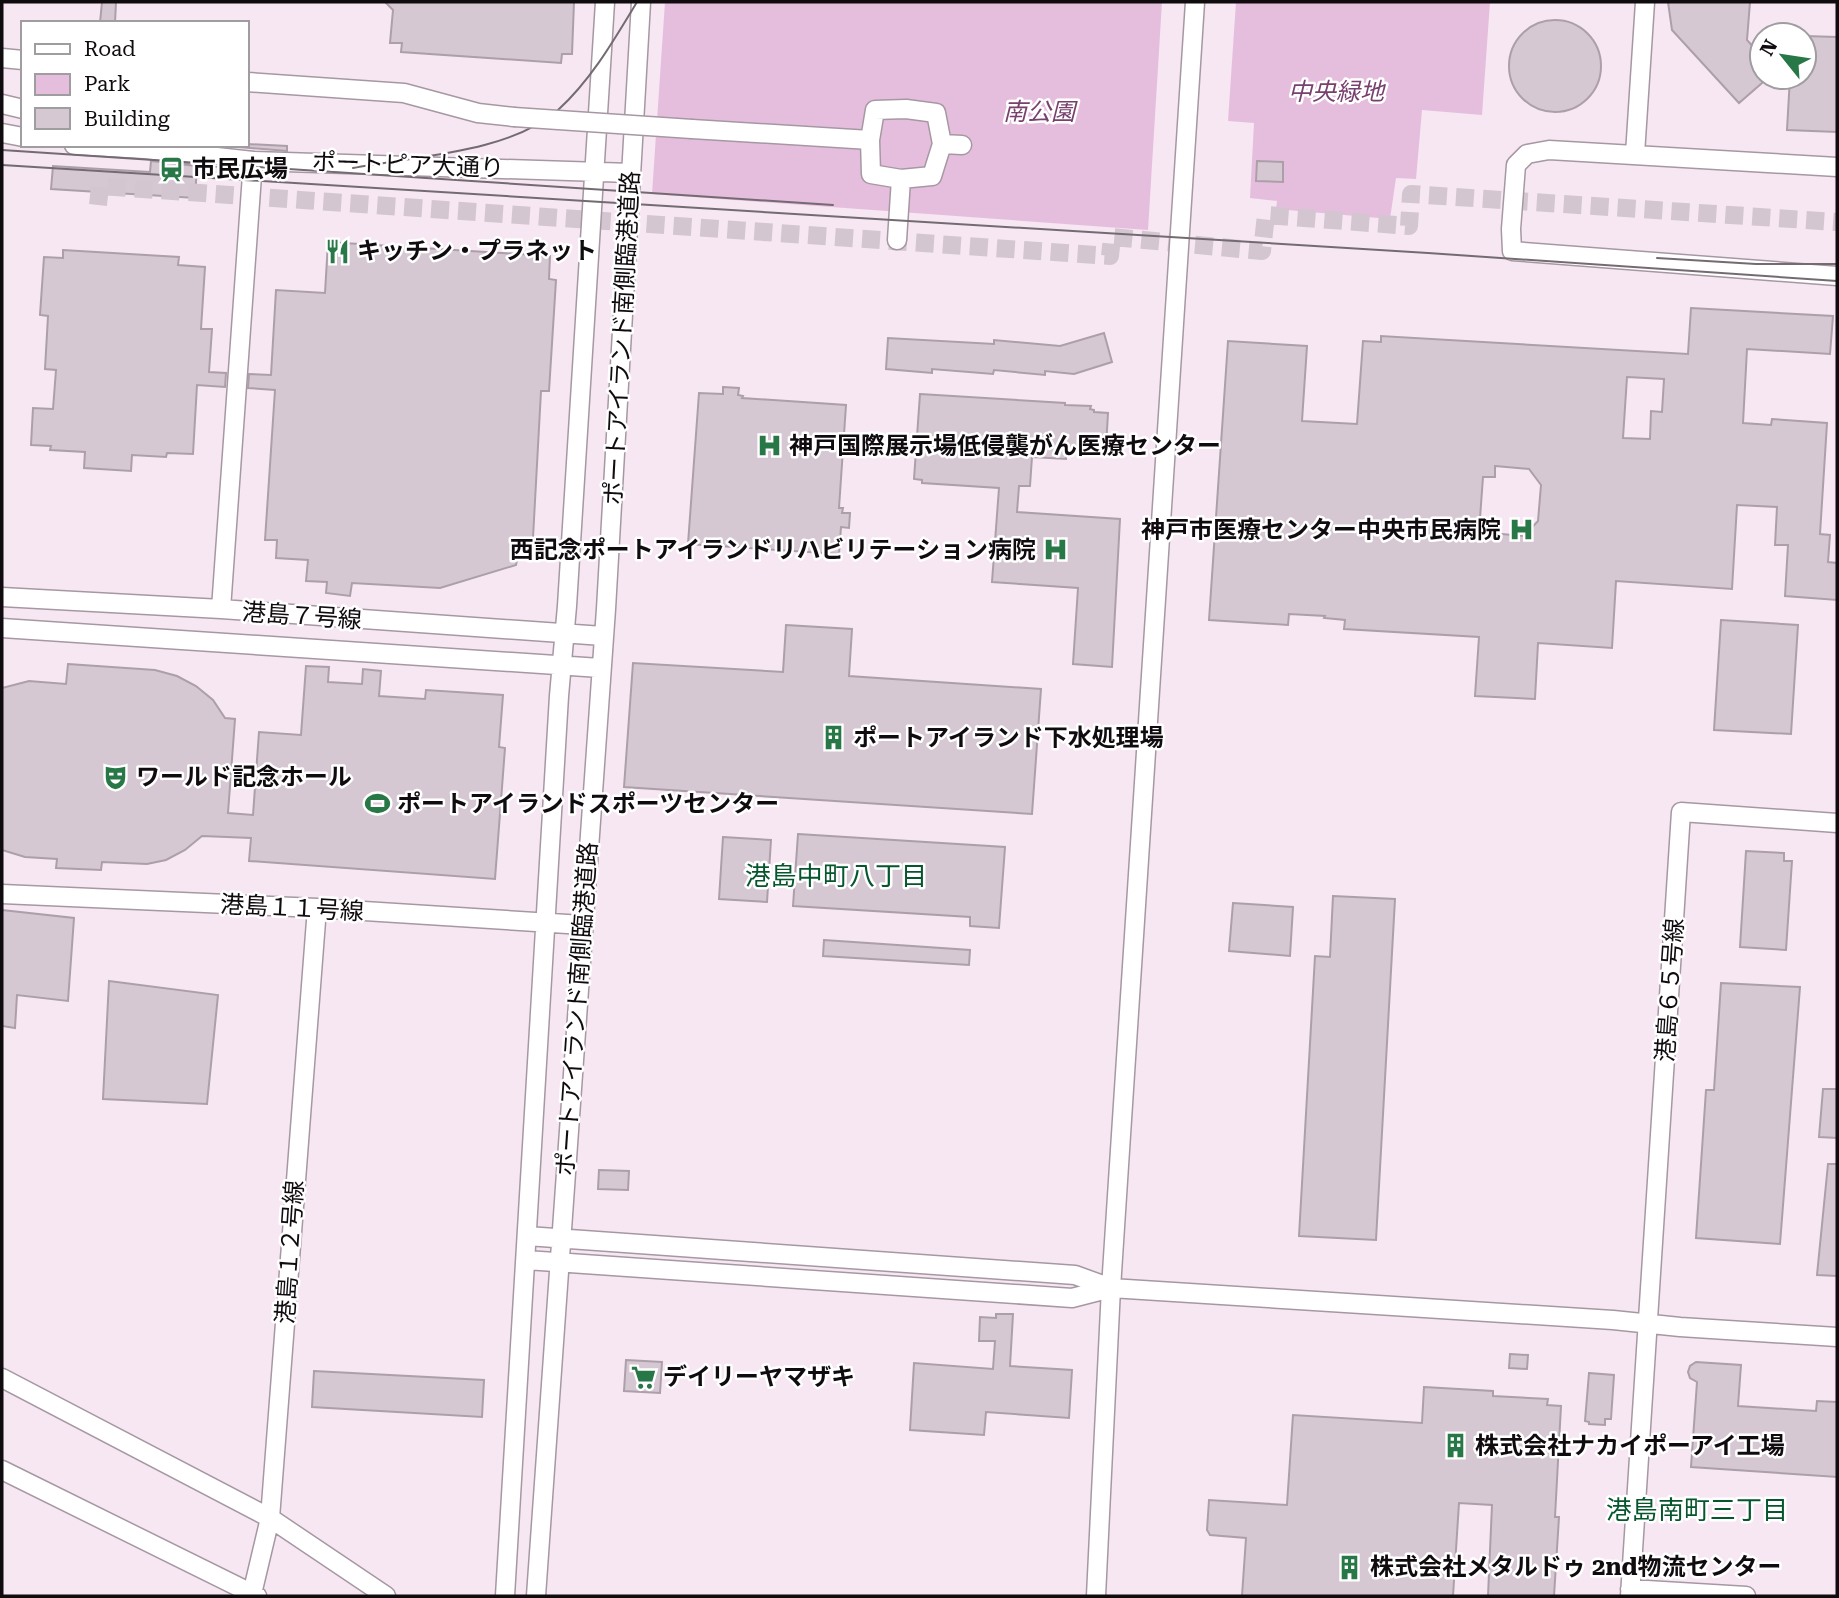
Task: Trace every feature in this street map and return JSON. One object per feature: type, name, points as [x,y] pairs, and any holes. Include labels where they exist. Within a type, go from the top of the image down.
[{"type":"street","name":"ポートアイランド南側臨港道路","points":[[502,1593],[526,1260],[561,665],[605,2]]},
{"type":"street","name":"ポートアイランド南側臨港道路","points":[[536,1596],[603,636],[641,2]]},
{"type":"street","points":[[1097,1596],[1111,1288],[1195,2]]},
{"type":"street","points":[[1635,154],[1645,2]]},
{"type":"street","points":[[2,58],[21,60]]},
{"type":"street","points":[[255,82],[404,93],[478,113],[514,117],[870,140]]},
{"type":"street","points":[[2,104],[21,109]]},
{"type":"street","points":[[906,109],[936,113],[942,144],[932,176],[901,178],[871,174],[870,140],[875,110],[906,109]]},
{"type":"street","points":[[2,133],[21,137]]},
{"type":"street","points":[[942,144],[962,145]]},
{"type":"street","name":"ポートピア大通り","points":[[140,147],[253,161],[631,173]]},
{"type":"street","points":[[1837,167],[1549,150],[1528,154],[1516,165],[1511,229],[1512,251],[1837,276]]},
{"type":"street","points":[[221,609],[253,161]]},
{"type":"street","points":[[897,240],[901,178]]},
{"type":"street","name":"港島７号線","points":[[2,597],[221,609],[603,636]]},
{"type":"street","name":"港島７号線","points":[[2,628],[600,668]]},
{"type":"street","name":"港島６５号線","points":[[1647,1323],[1681,812],[1837,823]]},
{"type":"street","name":"港島１１号線","points":[[2,894],[317,908],[583,925]]},
{"type":"street","name":"港島１２号線","points":[[255,1595],[270,1518],[317,908]]},
{"type":"street","points":[[527,1236],[1075,1275],[1111,1288],[1837,1337]]},
{"type":"street","points":[[526,1260],[1072,1298],[1111,1288]]},
{"type":"street","points":[[1647,1323],[1630,1592],[1746,1596]]},
{"type":"street","points":[[2,1378],[270,1518],[386,1594]]},
{"type":"street","points":[[2,1470],[255,1595]]},
{"type":"green space","name":"南公園","points":[[665,2],[1162,2],[1148,230],[652,194]]},
{"type":"green space","name":"中央緑地","points":[[1236,2],[1490,2],[1482,115],[1422,110],[1416,179],[1396,178],[1390,219],[1276,209],[1277,201],[1250,198],[1254,123],[1228,121]]},
{"type":"building","points":[[102,2],[116,2],[115,21],[100,21]]},
{"type":"building","points":[[385,2],[574,2],[572,54],[562,54],[561,63],[401,52],[402,43],[390,43],[393,10]]},
{"type":"building","points":[[1668,2],[1750,2],[1747,40],[1748,91],[1753,91],[1739,103],[1672,30]]},
{"type":"building","points":[[1555,20],[1573,23],[1588,33],[1598,48],[1601,66],[1598,84],[1588,99],[1573,109],[1555,112],[1537,109],[1522,99],[1512,84],[1509,66],[1512,48],[1522,33],[1537,23]]},
{"type":"building","points":[[1818,36],[1837,37],[1837,132],[1787,130],[1789,91],[1818,91]]},
{"type":"building","points":[[248,144],[287,146],[287,151],[238,147],[248,147]]},
{"type":"building","points":[[151,161],[197,166],[195,198],[51,189],[53,166],[150,172]]},
{"type":"building","points":[[1257,161],[1283,162],[1283,182],[1256,181]]},
{"type":"building","points":[[328,242],[550,256],[549,279],[556,280],[549,391],[541,391],[532,556],[518,555],[516,565],[440,588],[352,583],[350,596],[326,593],[327,582],[306,581],[308,560],[276,558],[277,540],[265,540],[275,390],[248,388],[249,374],[271,375],[276,290],[325,293]]},
{"type":"building","points":[[63,250],[179,257],[178,265],[205,267],[201,329],[212,329],[209,372],[226,373],[225,387],[197,385],[193,454],[167,453],[166,457],[132,455],[131,471],[84,468],[85,452],[50,450],[51,446],[31,445],[33,408],[53,409],[56,370],[45,369],[48,316],[40,315],[44,257],[63,258]]},
{"type":"building","points":[[1691,308],[1833,316],[1830,354],[1747,349],[1743,423],[1771,425],[1772,419],[1827,423],[1820,534],[1830,535],[1828,562],[1837,563],[1837,600],[1785,596],[1788,545],[1775,545],[1777,507],[1737,505],[1732,589],[1616,581],[1612,648],[1538,643],[1535,699],[1475,696],[1479,637],[1344,629],[1345,620],[1324,618],[1325,616],[1289,614],[1288,625],[1209,620],[1228,341],[1307,346],[1302,421],[1357,424],[1363,341],[1381,342],[1381,336],[1688,354]],"holes":[[[1627,377],[1664,379],[1662,412],[1651,411],[1650,439],[1623,438]],[[1495,466],[1529,469],[1541,485],[1538,521],[1524,536],[1479,532],[1483,477],[1495,477]]]},
{"type":"building","points":[[1104,333],[1112,362],[1074,374],[1045,371],[1045,375],[994,370],[993,374],[932,369],[932,373],[886,369],[888,338],[994,344],[994,340],[1060,346]]},
{"type":"building","name":"神戸国際展示場低侵襲がん医療センター","points":[[723,387],[739,388],[738,395],[743,396],[742,398],[846,405],[839,508],[843,508],[842,513],[850,513],[849,528],[841,527],[839,554],[688,544],[699,393],[723,394]]},
{"type":"building","points":[[920,394],[1065,403],[1091,406],[1090,409],[1094,412],[1108,413],[1106,447],[1100,447],[1100,451],[1066,449],[1066,459],[1032,457],[1030,486],[1019,486],[1017,512],[1120,519],[1112,667],[1073,664],[1078,588],[992,582],[999,488],[922,483],[922,480],[914,479]]},
{"type":"building","points":[[1721,620],[1798,625],[1791,734],[1714,730]]},
{"type":"building","name":"ポートアイランド下水処理場","points":[[786,625],[852,629],[849,676],[1041,689],[1032,814],[624,787],[633,663],[783,672]]},
{"type":"building","points":[[68,664],[155,670],[177,676],[196,686],[213,700],[225,718],[235,719],[228,813],[253,815],[259,732],[301,735],[306,666],[329,667],[328,682],[362,684],[363,669],[381,671],[379,696],[425,699],[426,690],[503,695],[499,747],[505,748],[495,879],[249,861],[251,838],[202,836],[185,850],[166,860],[147,864],[102,862],[101,870],[56,868],[57,859],[25,857],[2,850],[2,688],[29,681],[66,684]]},
{"type":"building","points":[[798,834],[1005,847],[999,928],[970,926],[970,917],[793,906]]},
{"type":"building","points":[[723,837],[771,840],[767,902],[719,899]]},
{"type":"building","points":[[1746,851],[1784,853],[1784,861],[1792,861],[1786,950],[1740,947]]},
{"type":"building","points":[[1333,896],[1395,899],[1376,1240],[1299,1236],[1315,956],[1330,957]]},
{"type":"building","points":[[1233,903],[1293,907],[1290,956],[1229,951]]},
{"type":"building","points":[[2,910],[74,918],[68,1001],[17,995],[15,1028],[2,1026]]},
{"type":"building","points":[[824,940],[970,950],[969,965],[823,956]]},
{"type":"building","points":[[109,981],[218,995],[207,1104],[103,1099]]},
{"type":"building","points":[[1721,983],[1800,987],[1780,1244],[1696,1238],[1706,1090],[1714,1090]]},
{"type":"building","points":[[1823,1089],[1837,1089],[1837,1138],[1819,1137]]},
{"type":"building","points":[[1828,1164],[1837,1164],[1837,1276],[1817,1275]]},
{"type":"building","points":[[599,1170],[629,1171],[628,1190],[598,1189]]},
{"type":"building","points":[[996,1314],[1013,1314],[1010,1366],[1072,1370],[1069,1418],[986,1412],[984,1435],[910,1430],[914,1363],[993,1369],[995,1341],[979,1341],[980,1317],[996,1318]]},
{"type":"building","points":[[1510,1354],[1528,1355],[1527,1369],[1509,1368]]},
{"type":"building","name":"デイリーヤマザキ","points":[[626,1360],[662,1362],[660,1393],[624,1391]]},
{"type":"building","points":[[1696,1362],[1741,1365],[1738,1406],[1816,1411],[1817,1401],[1837,1402],[1837,1477],[1691,1467],[1697,1382],[1690,1378],[1688,1372],[1690,1366]]},
{"type":"building","points":[[314,1371],[484,1380],[482,1417],[312,1407]]},
{"type":"building","points":[[1589,1373],[1614,1375],[1611,1419],[1605,1419],[1605,1425],[1589,1424],[1585,1421]]},
{"type":"building","points":[[1424,1387],[1493,1391],[1493,1396],[1548,1399],[1547,1405],[1561,1406],[1554,1596],[1488,1596],[1492,1505],[1459,1503],[1453,1596],[1242,1596],[1246,1538],[1210,1535],[1207,1530],[1209,1500],[1287,1505],[1293,1415],[1422,1423]]},
{"type":"tunnel","points":[[98,205],[100,186],[1110,256],[1112,237],[1262,251],[1266,215],[1409,226],[1411,194],[1837,222]]},
{"type":"tram line","points":[[353,168],[460,151],[514,136],[538,124],[558,110],[581,86],[637,2]]},
{"type":"tram line","points":[[2,150],[833,205]]},
{"type":"tram line","points":[[2,165],[1428,253],[1837,281]]},
{"type":"tram line","points":[[1657,258],[1756,264],[1837,264]]},
{"type":"place","name":"市民広場","points":[[172,169]]},
{"type":"place","name":"キッチン・プラネット","points":[[337,251]]},
{"type":"place","name":"神戸国際展示場低侵襲がん医療センター","points":[[769,446]]},
{"type":"place","name":"神戸市医療センター中央市民病院","points":[[1521,530]]},
{"type":"place","name":"西記念ポートアイランドリハビリテーション病院","points":[[1056,550]]},
{"type":"place","name":"ポートアイランド下水処理場","points":[[833,738]]},
{"type":"place","name":"ワールド記念ホール","points":[[116,777]]},
{"type":"place","name":"ポートアイランドスポーツセンター","points":[[377,804]]},
{"type":"place","name":"デイリーヤマザキ","points":[[643,1377]]},
{"type":"place","name":"株式会社ナカイポーアイ工場","points":[[1455,1446]]},
{"type":"place","name":"株式会社メタルドゥ 2nd物流センター","points":[[1350,1567]]},
{"type":"district","name":"港島中町八丁目","points":[[836,876]]},
{"type":"district","name":"港島南町三丁目","points":[[1697,1510]]}]
